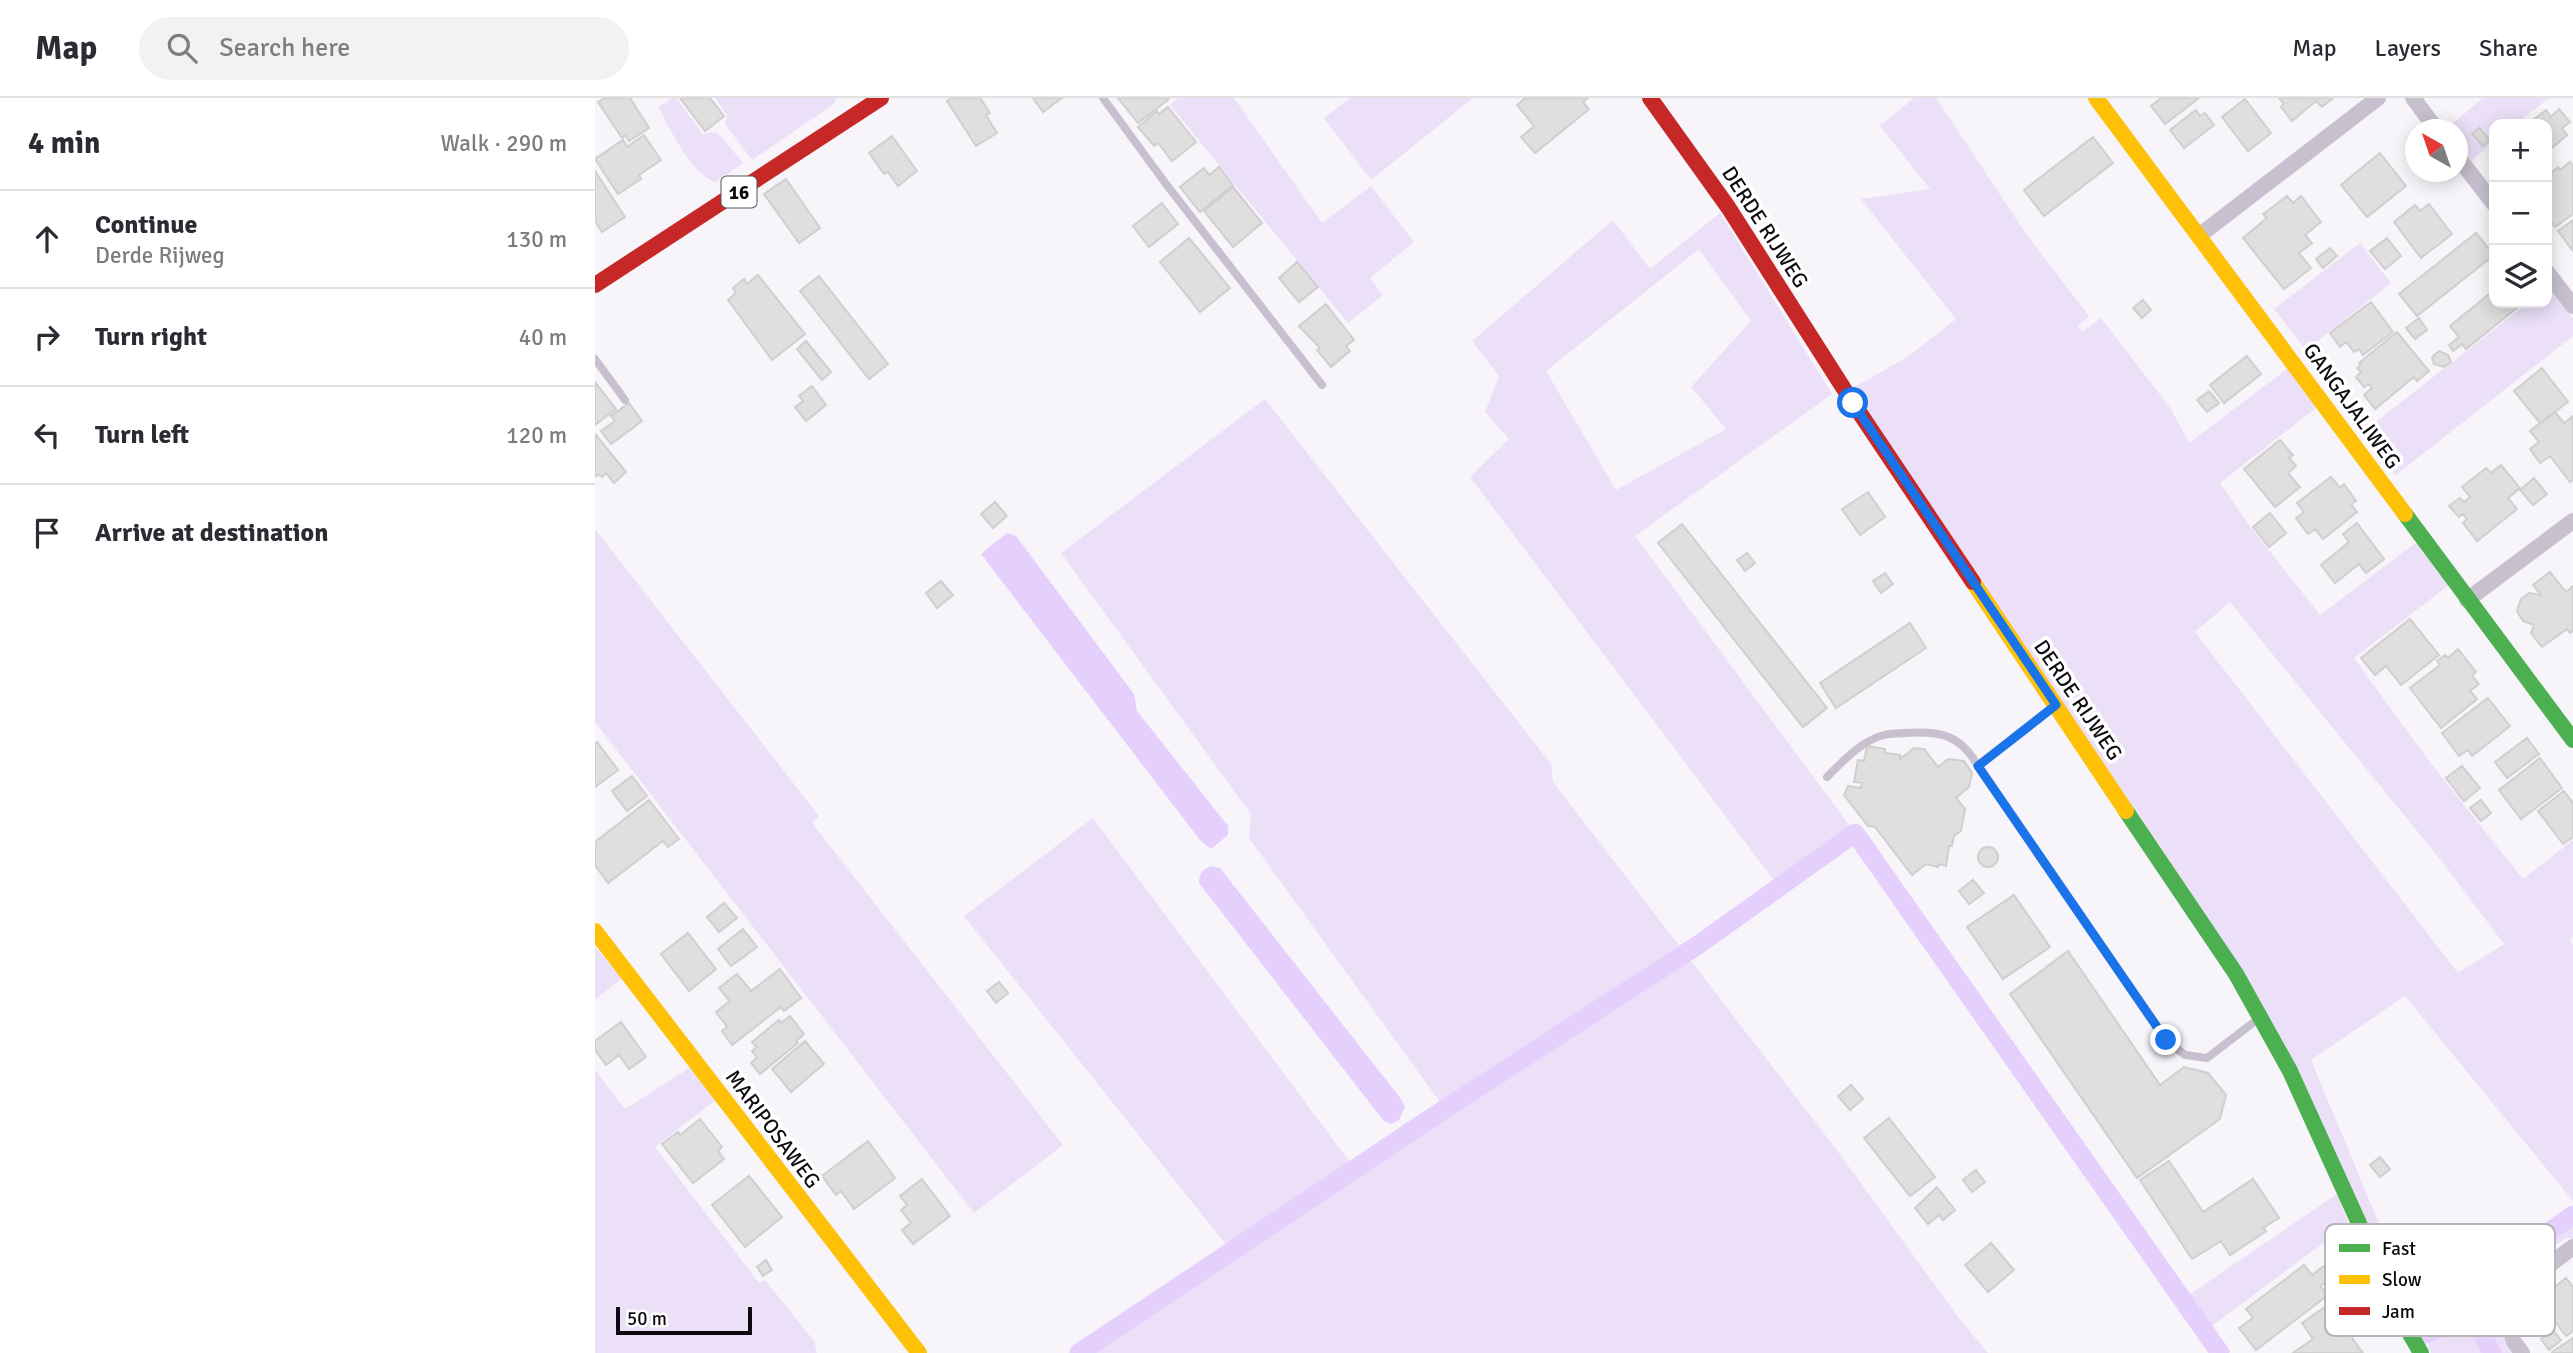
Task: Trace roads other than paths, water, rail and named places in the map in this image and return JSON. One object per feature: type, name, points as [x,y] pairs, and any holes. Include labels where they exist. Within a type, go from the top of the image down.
[{"type":"street","points":[[853,98],[864,111]]},
{"type":"street","name":"16","points":[[595,285],[881,98]]},
{"type":"street","name":"DERDE RIJWEG","points":[[1650,98],[1728,207],[1853,403],[2236,974],[2290,1071],[2359,1224]]},
{"type":"street","name":"GANGAJALIWEG","points":[[2096,98],[2573,740]]},
{"type":"street","points":[[2200,235],[2378,98]]},
{"type":"street","points":[[2413,98],[2429,119]]},
{"type":"street","points":[[2468,169],[2489,197]]},
{"type":"street","points":[[2552,279],[2573,306]]},
{"type":"street","points":[[2467,600],[2573,521]]},
{"type":"street","name":"MARIPOSAWEG","points":[[595,931],[919,1353]]},
{"type":"street","points":[[2555,1260],[2573,1247]]},
{"type":"street","name":"DERDE RIJWEG","points":[[2411,1336],[2421,1353]]},
{"type":"street","points":[[2513,1336],[2522,1353]]},
{"type":"lane","points":[[1103,98],[1322,386]]},
{"type":"lane","points":[[595,359],[625,400]]},
{"type":"lane","points":[[1978,766],[2056,705]]},
{"type":"lane","points":[[1827,777],[1855,750],[1884,735],[1942,734],[1960,742],[1970,752],[2166,1040],[2185,1055],[2207,1058],[2260,1018]]},
{"type":"waterway","points":[[1079,1353],[1428,1120],[1698,945],[1855,833],[2220,1353]]},
{"type":"waterway","points":[[2555,1228],[2573,1215]]},
{"type":"waterway","points":[[2485,1336],[2492,1353]]}]
